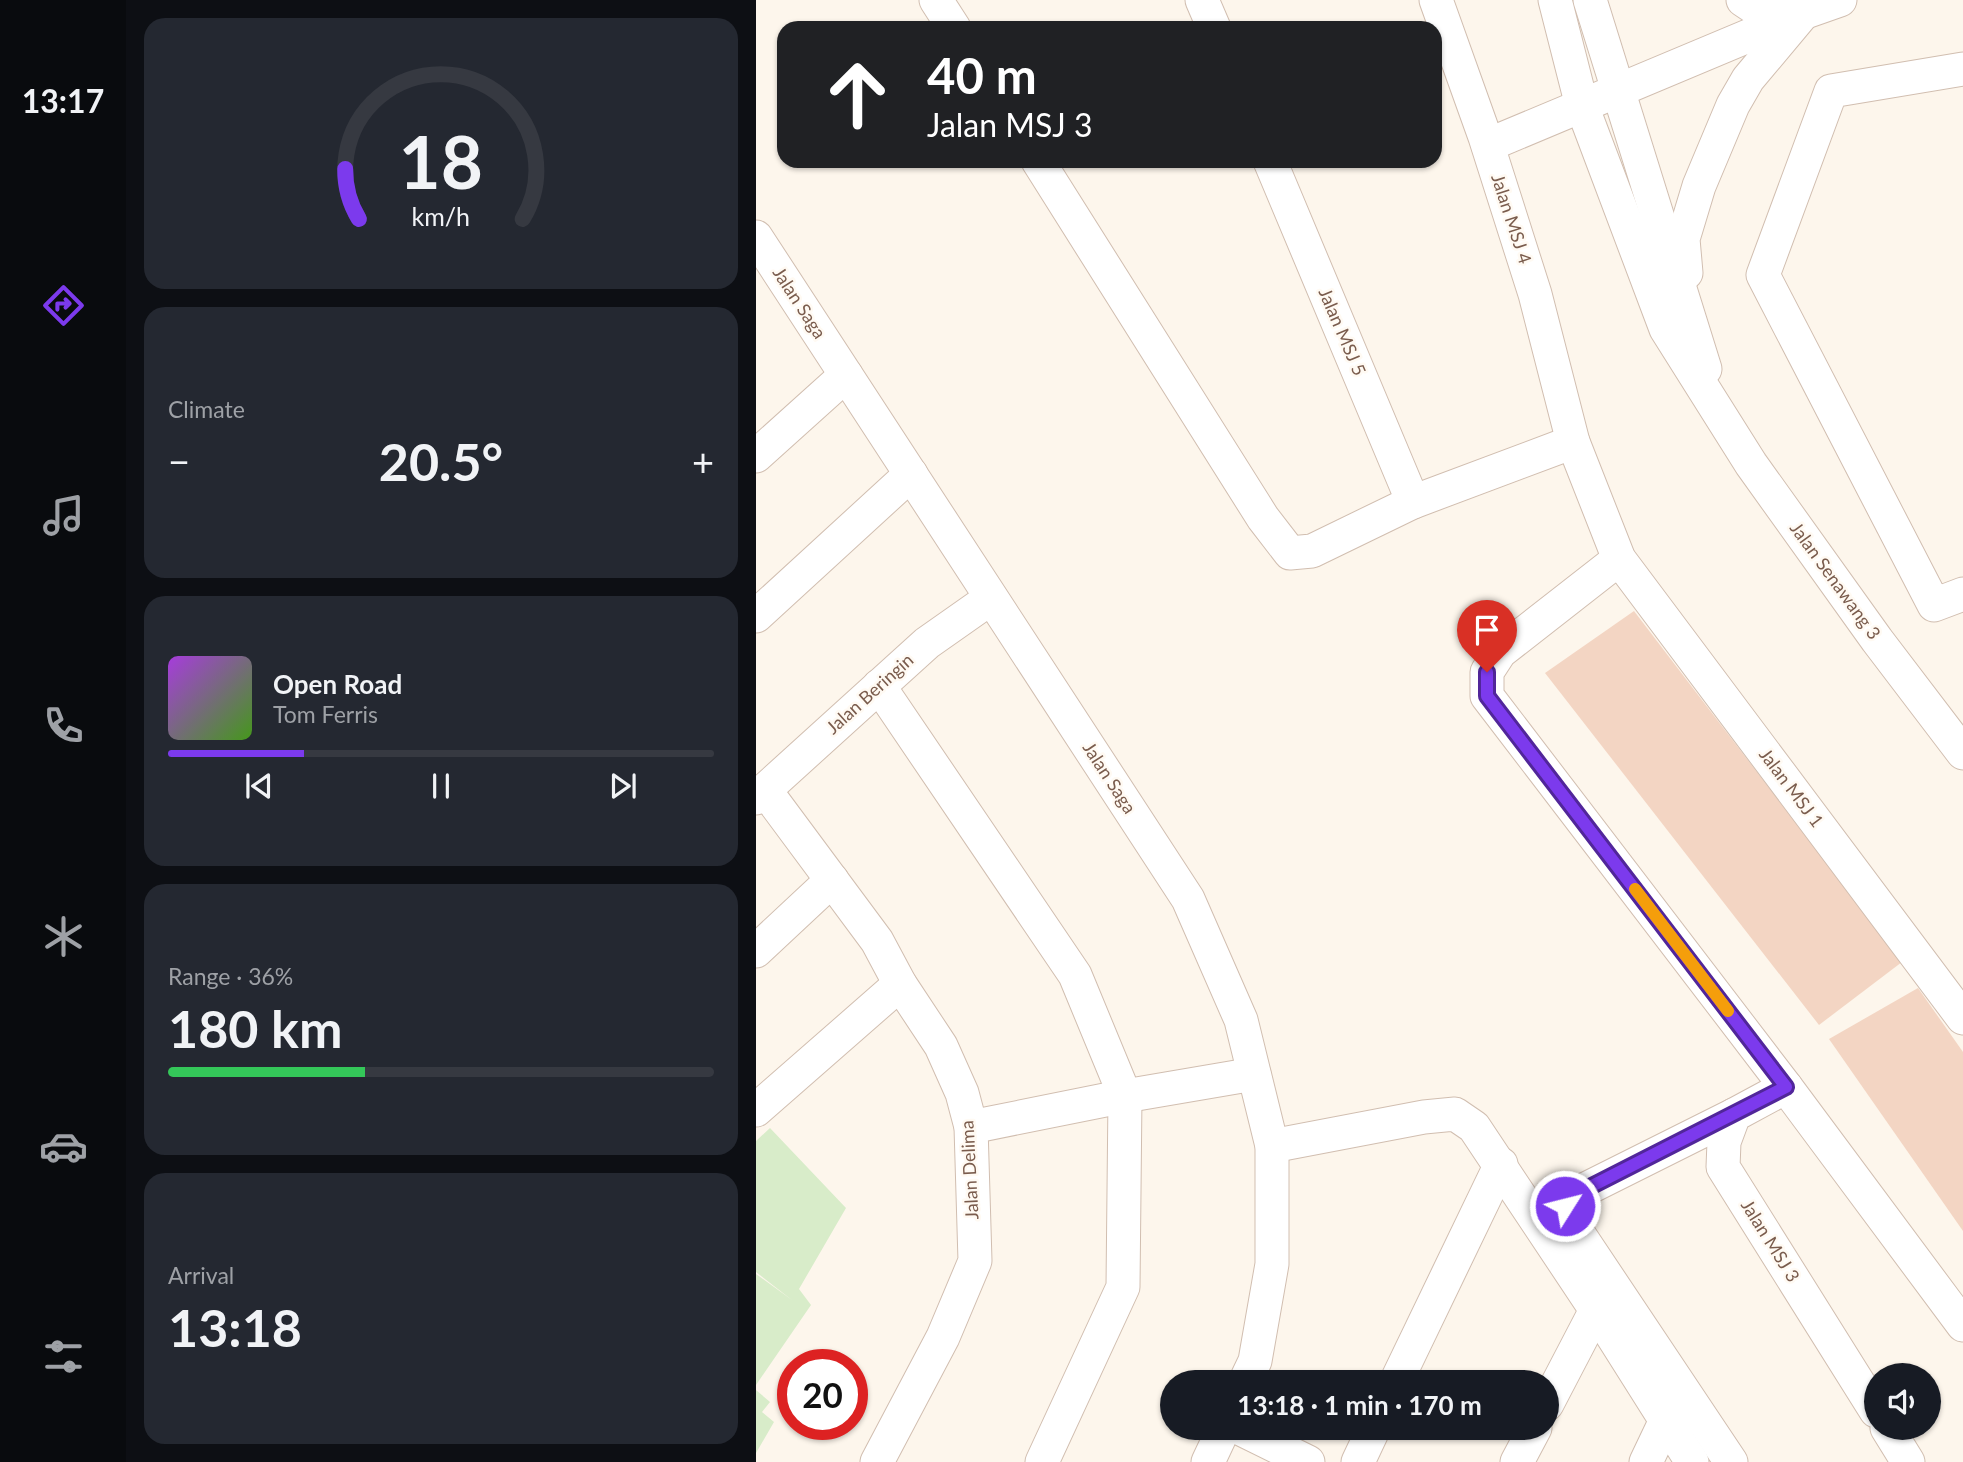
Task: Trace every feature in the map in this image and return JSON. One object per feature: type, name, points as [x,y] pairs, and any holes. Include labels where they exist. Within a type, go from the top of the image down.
[{"type":"street","points":[[936,0],[950,21]]},
{"type":"street","points":[[1202,0],[1211,21]]},
{"type":"street","name":"Jalan MSJ 4","points":[[1436,0],[1488,145],[1535,294],[1573,443],[1619,559]]},
{"type":"street","name":"Jalan Senawang 3","points":[[1555,0],[1582,106],[1666,330],[1757,473],[1877,640],[1963,752]]},
{"type":"street","name":"Jalan Senawang 3","points":[[1590,0],[1714,404]]},
{"type":"street","points":[[1743,0],[1755,8],[1803,13]]},
{"type":"street","points":[[1488,145],[1840,0]]},
{"type":"street","points":[[1690,321],[1683,239],[1699,186],[1733,106],[1748,79],[1803,13]]},
{"type":"street","points":[[1963,69],[1830,91],[1763,275],[1934,605],[1963,594]]},
{"type":"street","points":[[1042,168],[1262,518],[1290,553],[1312,551],[1413,502],[1573,443]]},
{"type":"street","name":"Jalan MSJ 5","points":[[1273,168],[1413,502]]},
{"type":"street","name":"Jalan Saga","points":[[756,237],[766,278],[845,375],[1188,899],[1241,1020],[1272,1146],[1272,1264],[1255,1361],[1251,1370]]},
{"type":"street","points":[[756,456],[845,375]]},
{"type":"street","points":[[756,616],[911,474]]},
{"type":"street","points":[[1619,559],[1500,652],[1487,672],[1487,696],[1786,1087],[1963,1325]]},
{"type":"street","name":"Jalan MSJ 1","points":[[1619,559],[1963,1018]]},
{"type":"street","name":"Jalan Beringin","points":[[761,794],[927,643],[991,598]]},
{"type":"street","points":[[879,686],[1075,975],[1125,1096],[1123,1287],[1042,1462]]},
{"type":"street","name":"Jalan Delima","points":[[761,794],[832,880],[877,941],[900,984],[941,1046],[962,1093],[971,1127],[975,1261],[943,1337],[877,1462]]},
{"type":"street","points":[[756,951],[832,880]]},
{"type":"street","points":[[756,1110],[900,984]]},
{"type":"street","points":[[971,1127],[1125,1096],[1254,1074]]},
{"type":"street","points":[[1731,1462],[1572,1224],[1565,1206],[1582,1191],[1786,1087]]},
{"type":"street","points":[[1272,1146],[1423,1116],[1455,1114],[1475,1127],[1692,1462]]},
{"type":"street","name":"Jalan MSJ 3","points":[[1734,1115],[1724,1142],[1723,1167],[1864,1392]]},
{"type":"street","points":[[1402,1370],[1501,1164]]},
{"type":"street","points":[[1559,1381],[1596,1310]]},
{"type":"street","points":[[1646,1462],[1666,1420]]},
{"type":"street","points":[[1208,1462],[1218,1440]]},
{"type":"street","points":[[1263,1440],[1308,1462]]},
{"type":"street","points":[[1358,1462],[1368,1440]]},
{"type":"street","points":[[1517,1462],[1529,1440]]},
{"type":"street","points":[[1894,1440],[1908,1462]]},
{"type":"green space","points":[[770,1128],[846,1208],[799,1289],[811,1305],[781,1349],[777,1349],[777,1354],[756,1385],[756,1274],[792,1300],[756,1272],[756,1141]]},
{"type":"green space","points":[[756,1390],[770,1402],[762,1412],[774,1422],[756,1453]]},
{"type":"building","points":[[1634,611],[1902,962],[1819,1025],[1545,673]]},
{"type":"building","points":[[1918,988],[1963,1052],[1963,1231],[1829,1039]]},
{"type":"slow traffic","points":[[1635,889],[1728,1011]]},
{"type":"route","points":[[1487,672],[1487,696],[1786,1087],[1582,1191],[1565,1206]]}]
